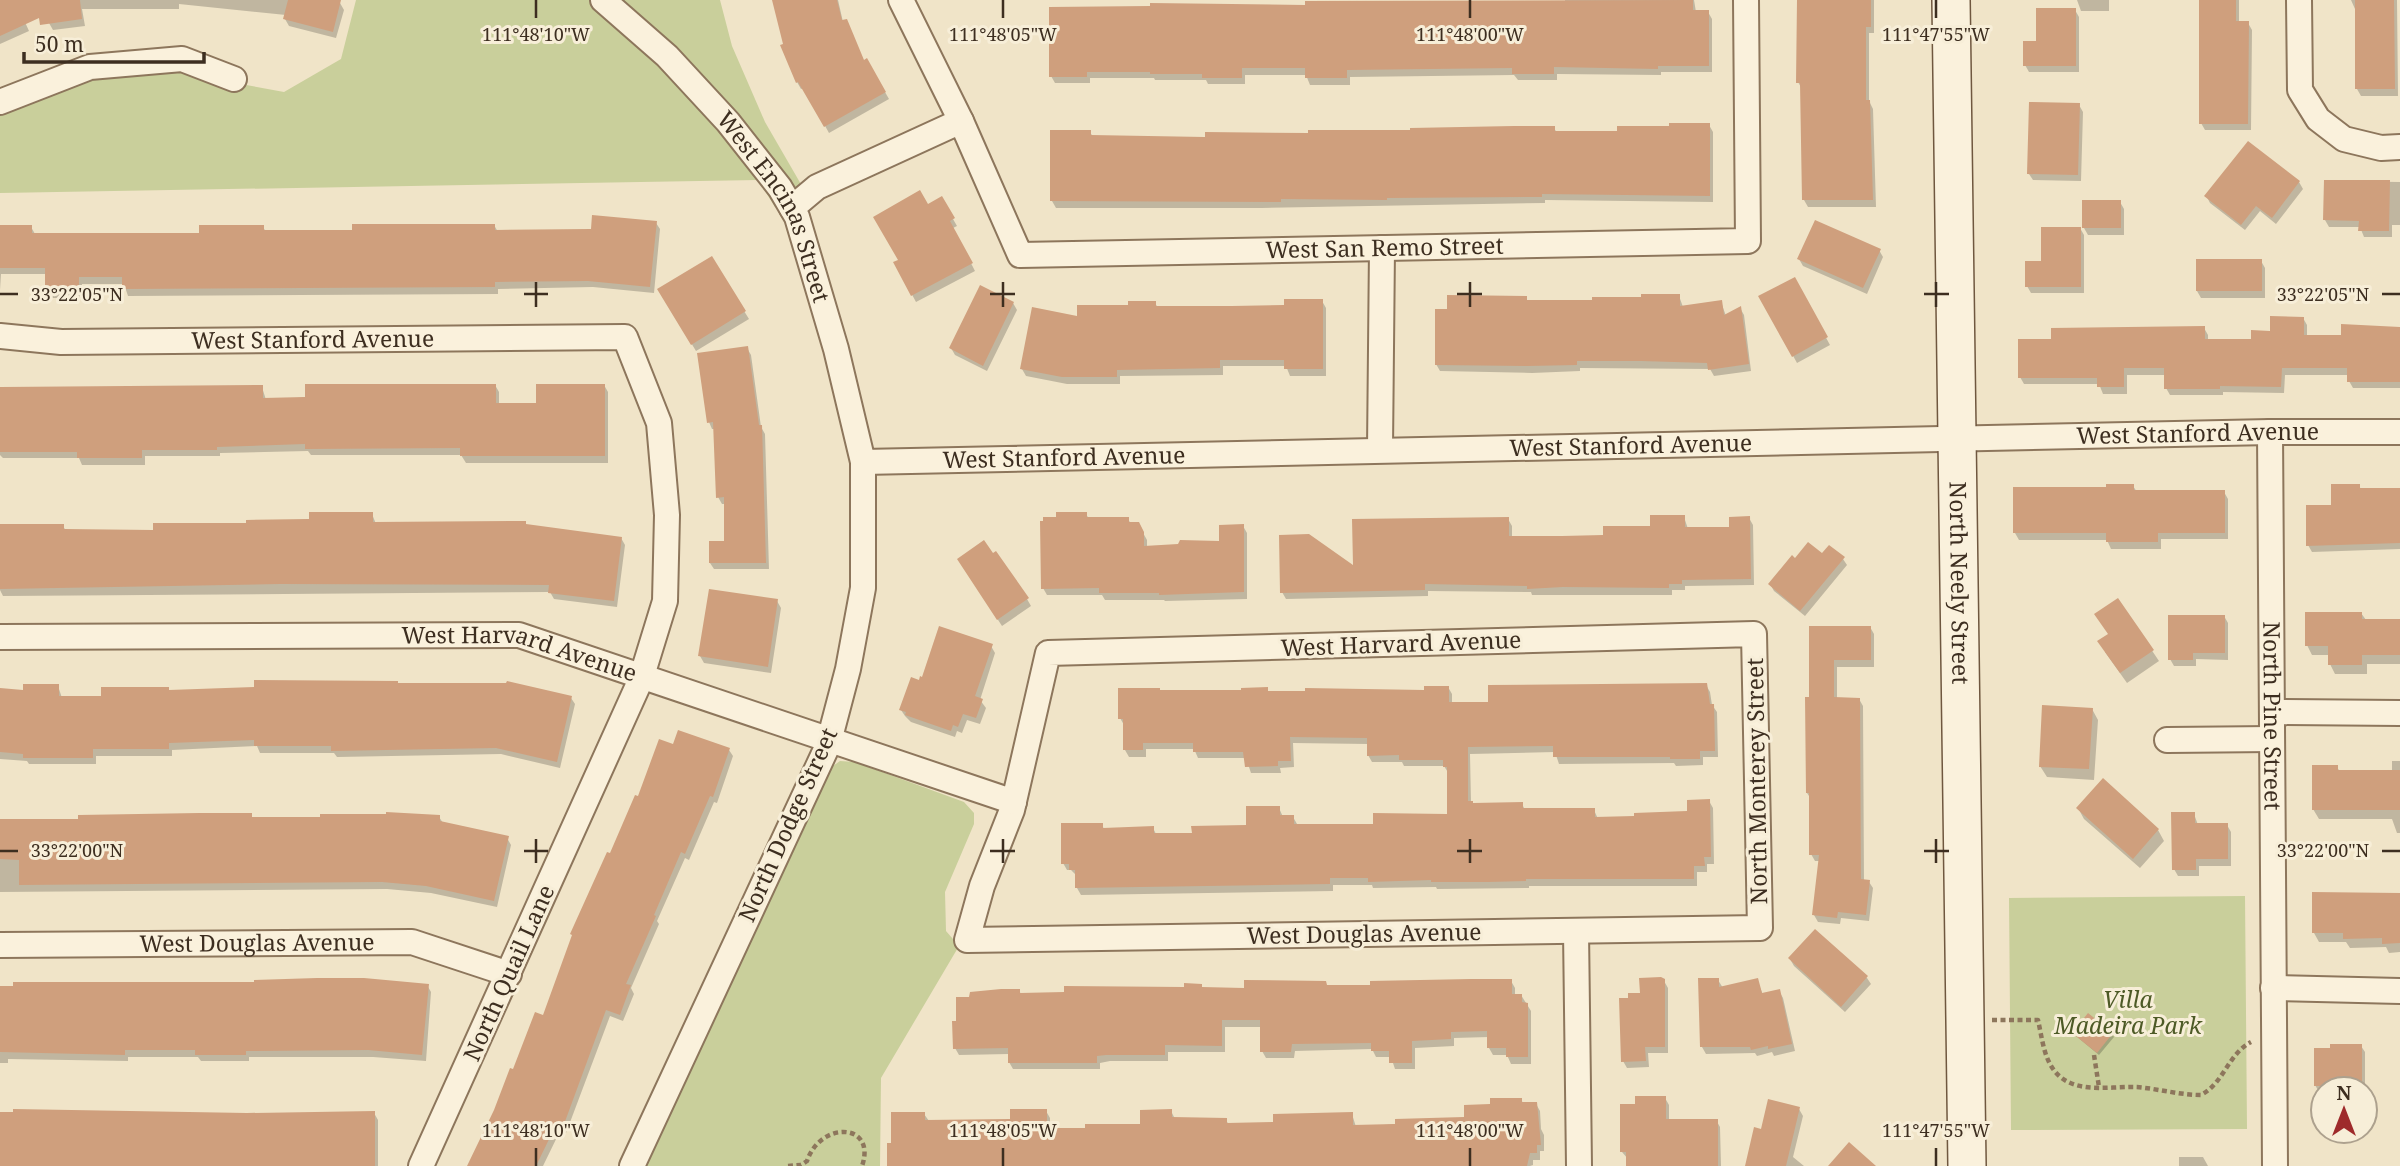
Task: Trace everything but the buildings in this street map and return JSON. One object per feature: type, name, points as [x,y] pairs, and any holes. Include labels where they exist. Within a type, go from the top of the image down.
[{"type":"street","name":"West Encinas Street","points":[[603,0],[667,56],[719,112],[780,188],[797,216],[836,349],[863,462]]},
{"type":"street","points":[[792,208],[817,187],[961,121],[901,0]]},
{"type":"street","name":"West San Remo Street","points":[[961,121],[1020,255],[1748,241],[1746,0]]},
{"type":"street","name":"North Neely Street","points":[[1951,0],[1967,1166]]},
{"type":"street","points":[[2299,0],[2300,90],[2318,119],[2344,139],[2381,148],[2400,147]]},
{"type":"street","points":[[0,102],[90,68],[103,66],[182,59],[234,79]]},
{"type":"street","points":[[1380,449],[1382,248]]},
{"type":"street","name":"West Stanford Avenue","points":[[0,336],[61,342],[625,337]]},
{"type":"street","name":"North Quail Lane","points":[[421,1166],[643,675],[664,601],[667,515],[659,423],[625,337]]},
{"type":"street","name":"West Stanford Avenue","points":[[863,462],[1380,449],[2270,432],[2400,432]]},
{"type":"street","name":"North Pine Street","points":[[2270,432],[2275,1166]]},
{"type":"street","name":"North Dodge Street","points":[[632,1166],[829,738],[848,669],[863,588],[863,462]]},
{"type":"street","name":"West Harvard Avenue","points":[[0,638],[519,635],[1014,802],[1048,653],[1754,634]]},
{"type":"street","name":"North Monterey Street","points":[[1754,634],[1760,928]]},
{"type":"street","points":[[2272,712],[2400,713]]},
{"type":"street","points":[[2167,740],[2272,739]]},
{"type":"street","name":"West Douglas Avenue","points":[[1014,802],[982,886],[967,940],[1760,928]]},
{"type":"street","points":[[1576,931],[1579,1166]]},
{"type":"street","name":"West Douglas Avenue","points":[[0,945],[412,942],[509,974]]},
{"type":"street","points":[[2273,988],[2400,991]]},
{"type":"path","points":[[1966,1020],[2038,1020],[2049,1062],[2059,1076],[2071,1085],[2138,1087],[2201,1096],[2210,1091],[2242,1046],[2273,1030]]},
{"type":"path","points":[[2094,1055],[2099,1087]]},
{"type":"path","points":[[788,1166],[808,1163],[812,1147],[824,1137],[849,1131],[859,1138],[864,1147],[862,1166]]},
{"type":"green space","points":[[356,0],[720,0],[732,46],[765,122],[802,186],[775,207],[758,180],[0,193],[0,113],[103,73],[191,65],[241,84],[284,92],[341,59]]},
{"type":"green space","points":[[840,761],[855,762],[964,802],[974,813],[974,824],[945,892],[946,931],[959,946],[881,1078],[880,1166],[644,1166],[826,771]]},
{"type":"green space","name":"Villa Madeira Park","points":[[2245,896],[2247,1129],[2011,1130],[2009,898]]}]
